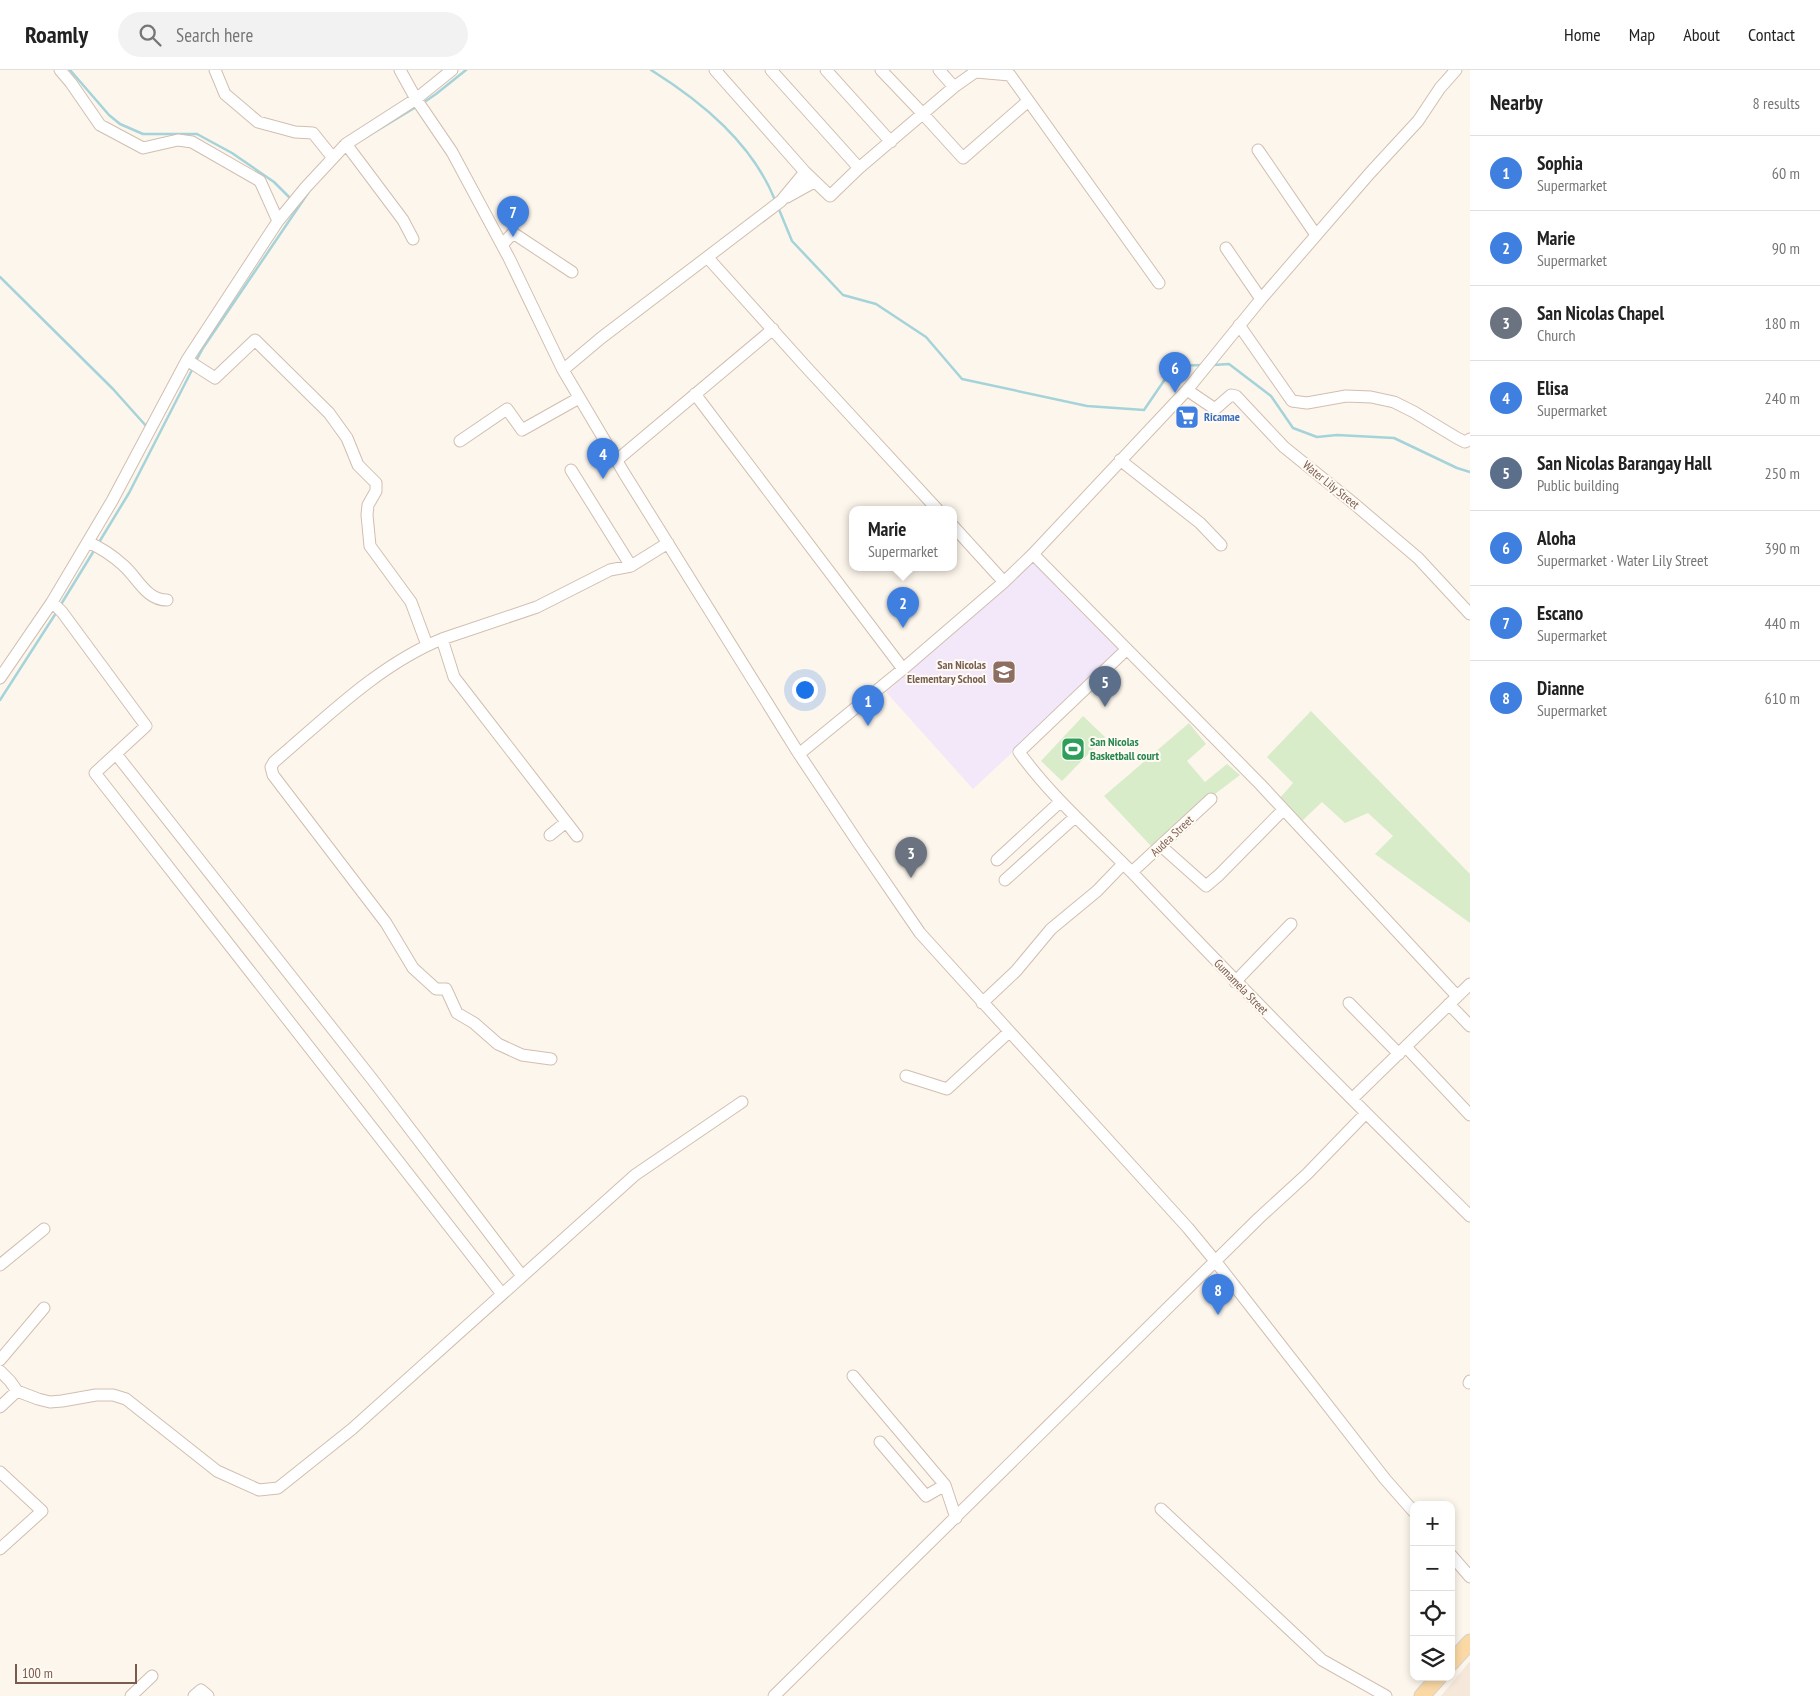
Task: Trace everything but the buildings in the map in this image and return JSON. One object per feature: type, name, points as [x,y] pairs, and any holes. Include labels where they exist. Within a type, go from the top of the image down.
[{"type":"main road","points":[[1455,1659],[1470,1642]]},
{"type":"main road","points":[[1422,1696],[1435,1681]]},
{"type":"street","points":[[60,70],[100,125],[143,148],[178,140],[192,142],[260,181],[278,220]]},
{"type":"street","points":[[215,70],[225,94],[258,122],[295,132],[313,133],[332,158]]},
{"type":"street","points":[[400,70],[416,99],[452,152],[502,245],[562,370],[799,754],[920,933],[1188,1228],[1410,1507]]},
{"type":"street","points":[[0,678],[52,602],[88,542],[187,360],[278,220],[346,144],[416,99],[452,70]]},
{"type":"street","points":[[715,70],[804,172],[830,196],[954,87],[977,71],[1010,75],[1027,102],[1159,283]]},
{"type":"street","points":[[770,70],[860,168]]},
{"type":"street","points":[[826,70],[891,142]]},
{"type":"street","points":[[881,70],[963,158],[1027,102]]},
{"type":"street","points":[[939,70],[954,87]]},
{"type":"street","points":[[799,754],[903,670],[1004,582],[1033,554],[1187,390],[1261,299],[1418,121],[1440,88],[1456,70]]},
{"type":"street","points":[[346,144],[403,220],[413,239]]},
{"type":"street","points":[[1258,150],[1316,236]]},
{"type":"street","points":[[780,201],[804,172]]},
{"type":"street","points":[[562,370],[780,201],[814,182]]},
{"type":"street","points":[[502,245],[513,233],[572,272]]},
{"type":"street","points":[[1226,248],[1261,299]]},
{"type":"street","points":[[708,258],[934,506]]},
{"type":"street","points":[[1239,325],[1292,401],[1307,403],[1346,396],[1371,397],[1394,402],[1457,438],[1466,442],[1470,439]]},
{"type":"street","points":[[617,460],[772,329]]},
{"type":"street","points":[[187,360],[215,378],[255,340],[328,414],[346,438],[358,465],[376,483],[376,491],[368,504],[366,515],[370,546],[411,602],[427,645]]},
{"type":"street","name":"Water Lily Street","points":[[1187,390],[1215,408],[1231,395],[1236,396],[1284,447],[1418,558],[1470,614]]},
{"type":"street","points":[[695,394],[903,670]]},
{"type":"street","points":[[460,441],[507,409],[522,430],[579,398]]},
{"type":"street","points":[[1120,460],[1200,523],[1221,545]]},
{"type":"street","points":[[571,470],[631,566]]},
{"type":"street","points":[[957,530],[1004,582]]},
{"type":"street","points":[[88,542],[106,551],[125,567],[154,598],[167,600]]},
{"type":"street","points":[[551,1059],[522,1055],[498,1044],[474,1023],[457,1013],[446,989],[436,990],[414,968],[386,923],[278,782],[271,770],[274,762],[356,692],[399,660],[442,639],[537,607],[610,570],[631,566],[668,543]]},
{"type":"street","points":[[1033,554],[1283,810],[1453,1000],[1470,1026]]},
{"type":"street","points":[[52,602],[62,612],[146,726],[95,773],[502,1294]]},
{"type":"street","points":[[442,639],[454,677],[565,823],[577,836]]},
{"type":"street","name":"Gumamela Street","points":[[1127,649],[1019,752],[1034,773],[1060,802],[1128,868],[1235,982],[1470,1216]]},
{"type":"street","points":[[116,754],[372,1079],[522,1276]]},
{"type":"street","name":"Audea Street","points":[[982,1002],[1016,971],[1051,930],[1097,891],[1161,846],[1211,799]]},
{"type":"street","points":[[997,860],[1060,802]]},
{"type":"street","points":[[1161,846],[1206,886],[1283,810]]},
{"type":"street","points":[[1006,880],[1075,817]]},
{"type":"street","points":[[550,835],[565,823]]},
{"type":"street","points":[[1235,982],[1291,924]]},
{"type":"street","points":[[1352,1099],[1470,984]]},
{"type":"street","points":[[1349,1003],[1470,1115]]},
{"type":"street","points":[[906,1076],[947,1090],[1009,1032]]},
{"type":"street","points":[[0,1371],[17,1391],[23,1395],[50,1402],[96,1395],[113,1395],[126,1399],[217,1471],[259,1490],[278,1488],[352,1429],[635,1175],[742,1102]]},
{"type":"street","points":[[774,1696],[1366,1114]]},
{"type":"street","points":[[0,1265],[44,1230]]},
{"type":"street","points":[[0,1360],[44,1308]]},
{"type":"street","points":[[853,1376],[945,1485],[956,1518]]},
{"type":"street","points":[[0,1407],[17,1391]]},
{"type":"street","points":[[880,1442],[926,1496],[945,1485]]},
{"type":"street","points":[[0,1472],[42,1511],[0,1548]]},
{"type":"street","points":[[1161,1508],[1322,1660],[1386,1696]]},
{"type":"street","points":[[1455,1560],[1470,1577]]},
{"type":"street","points":[[131,1696],[152,1676]]},
{"type":"street","points":[[194,1696],[201,1690],[208,1696]]},
{"type":"shaded area","name":"San Nicolas Elementary School","points":[[1037,559],[1119,643],[1121,651],[973,789],[886,692]]},
{"type":"shaded area","points":[[1470,1661],[1470,1696],[1441,1696]]},
{"type":"green space","points":[[1311,711],[1470,874],[1470,923],[1375,854],[1393,836],[1368,813],[1345,823],[1322,802],[1301,822],[1279,799],[1293,783],[1267,757]]},
{"type":"green space","name":"San Nicolas Basketball court","points":[[1083,716],[1105,737],[1062,781],[1041,761]]},
{"type":"green space","points":[[1189,723],[1206,744],[1187,761],[1205,782],[1227,764],[1240,775],[1178,822],[1151,846],[1104,796]]},
{"type":"waterway","points":[[70,70],[109,115],[120,124],[143,134],[197,134],[232,153],[274,182],[292,200]]},
{"type":"waterway","points":[[423,103],[466,70]]},
{"type":"waterway","points":[[651,70],[689,96],[724,126],[753,160],[775,200]]},
{"type":"waterway","points":[[363,139],[416,107]]},
{"type":"waterway","points":[[196,361],[308,193]]},
{"type":"waterway","points":[[778,207],[792,241],[843,295],[876,304],[926,337],[962,379],[1087,406],[1144,410],[1174,366],[1202,365]]},
{"type":"waterway","points":[[0,277],[113,389],[147,427]]},
{"type":"waterway","points":[[1213,365],[1229,364],[1271,396],[1293,428],[1317,437],[1337,435],[1394,438],[1457,468],[1470,472]]},
{"type":"waterway","points":[[98,544],[129,493],[193,368]]},
{"type":"waterway","points":[[60,606],[95,549]]},
{"type":"waterway","points":[[0,700],[56,613]]},
{"type":"place","name":"Escano","points":[[513,237]]},
{"type":"place","name":"Aloha","points":[[1175,393]]},
{"type":"place","name":"Ricamae","points":[[1187,417]]},
{"type":"place","name":"Elisa","points":[[603,479]]},
{"type":"place","name":"Marie","points":[[903,628]]},
{"type":"place","name":"San Nicolas Elementary School","points":[[1004,672]]},
{"type":"place","name":"San Nicolas Barangay Hall","points":[[1105,707]]},
{"type":"place","name":"Sophia","points":[[868,726]]},
{"type":"place","name":"San Nicolas Basketball court","points":[[1073,749]]},
{"type":"place","name":"San Nicolas Chapel","points":[[911,878]]},
{"type":"place","name":"Dianne","points":[[1218,1315]]}]
